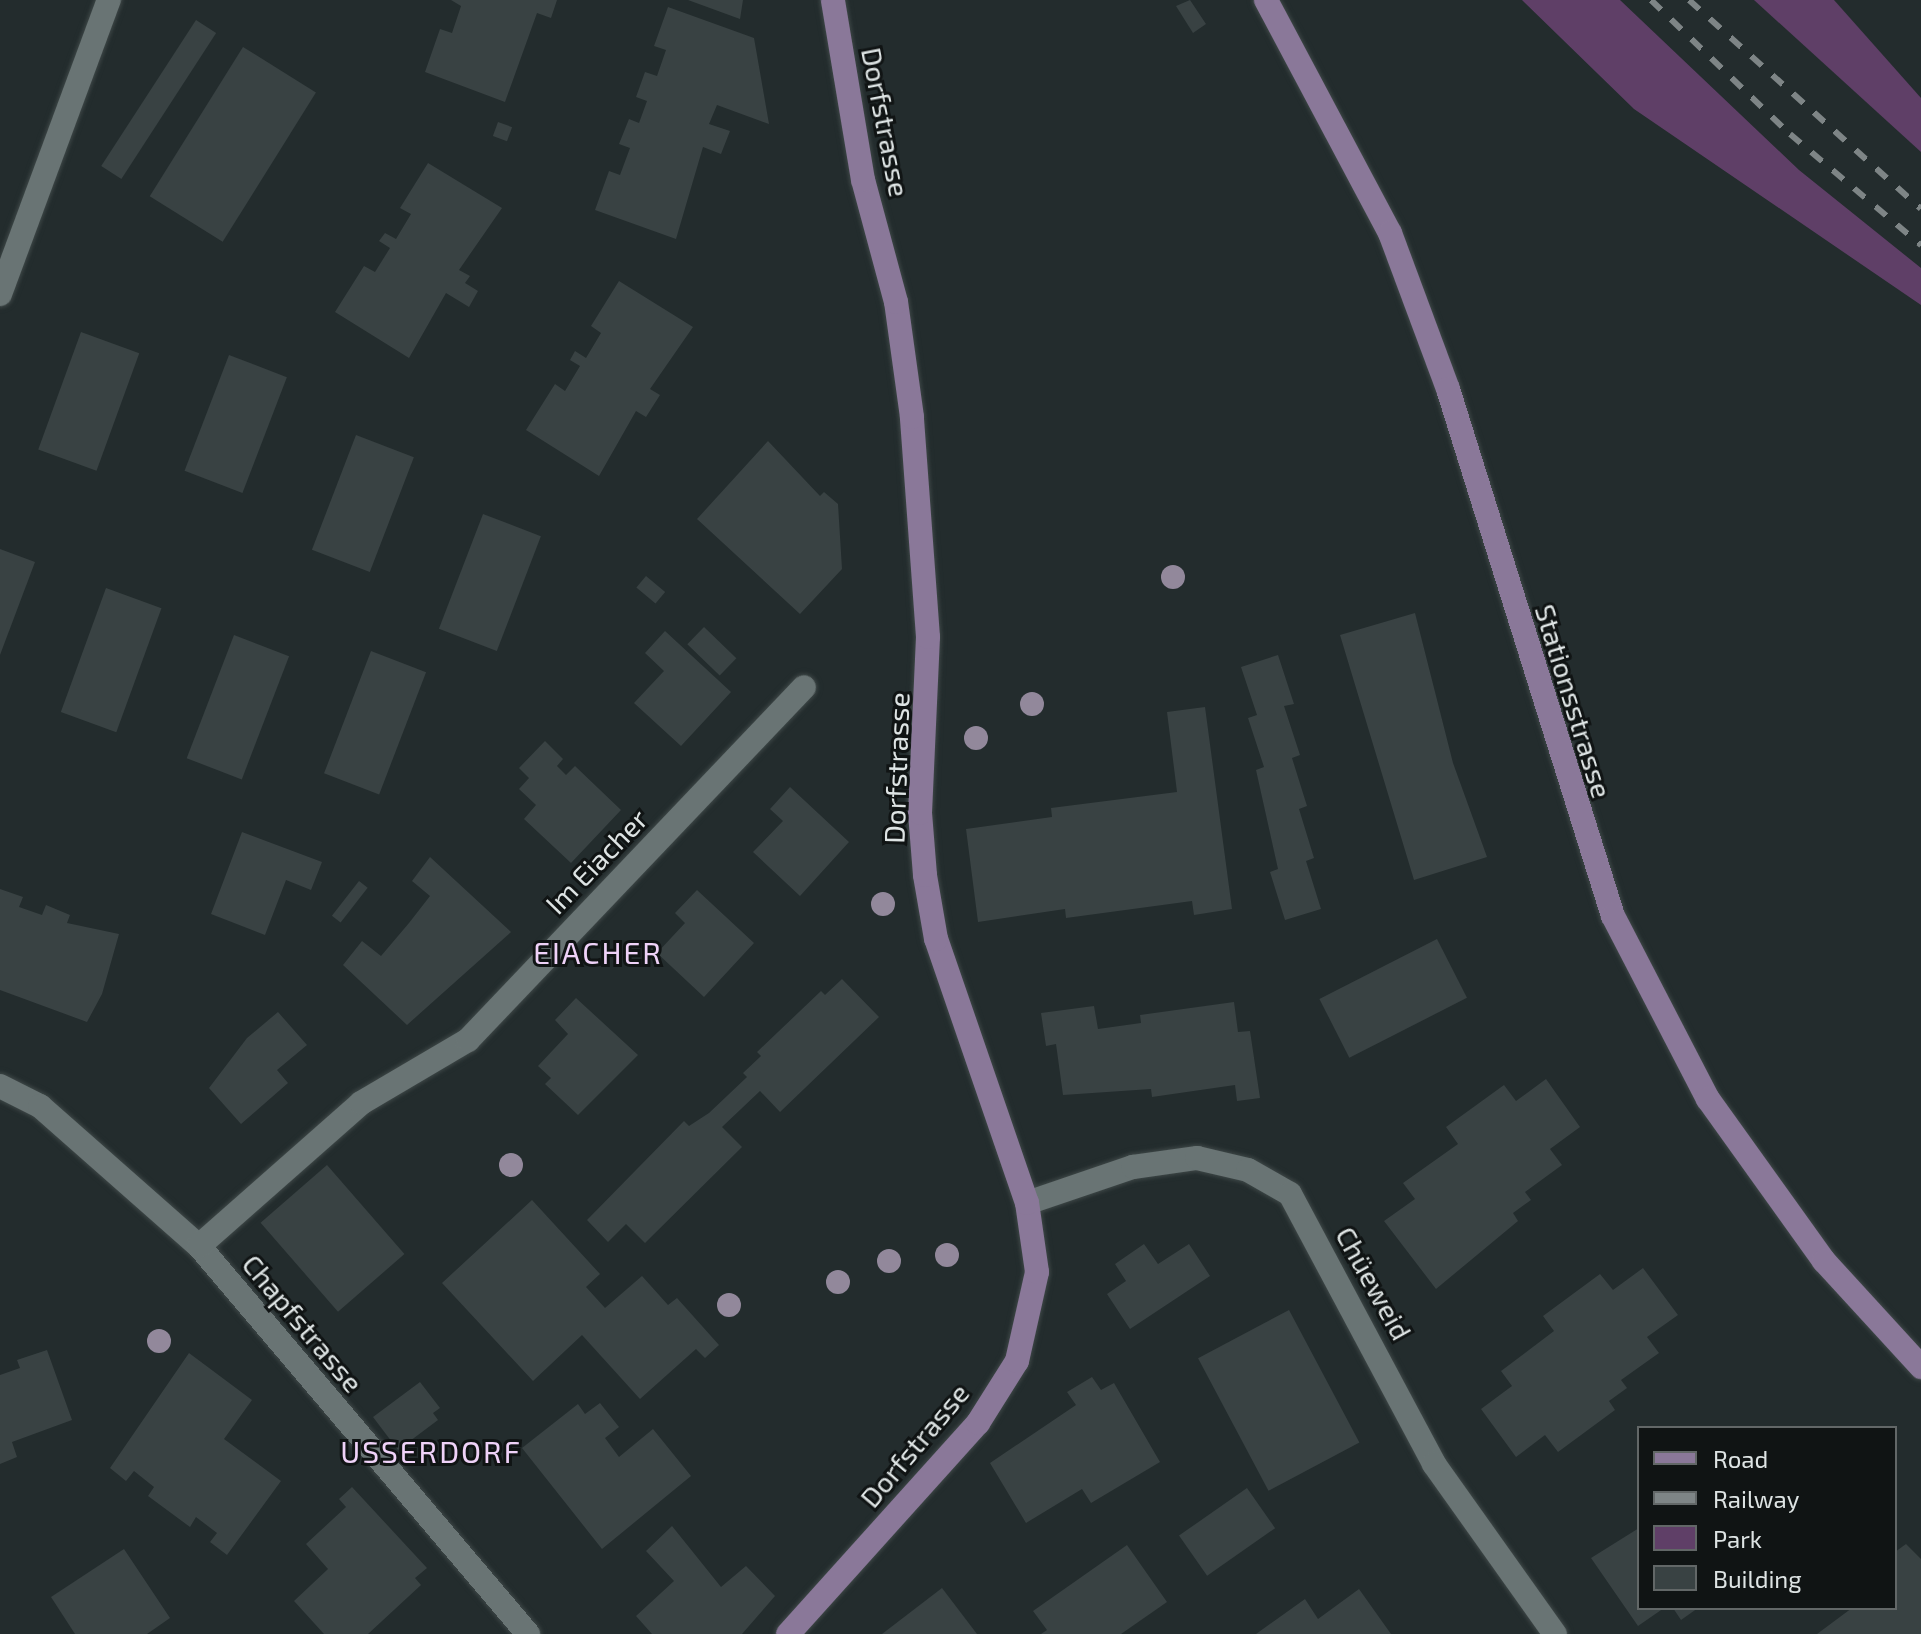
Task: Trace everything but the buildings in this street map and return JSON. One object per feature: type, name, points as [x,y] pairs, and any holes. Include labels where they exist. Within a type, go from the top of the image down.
[{"type":"street","points":[[0,294],[109,0]]},
{"type":"street","name":"Dorfstrasse","points":[[788,1634],[978,1423],[1017,1361],[1037,1272],[1027,1203],[936,939],[925,875],[920,813],[928,637],[912,417],[896,302],[863,180],[833,0]]},
{"type":"street","name":"Stationsstrasse","points":[[1266,0],[1390,233],[1448,389],[1613,916],[1708,1099],[1824,1261],[1921,1367]]},
{"type":"street","name":"Im Eiacher","points":[[199,1246],[361,1103],[468,1040],[804,687]]},
{"type":"street","name":"Chapfstrasse","points":[[0,1086],[40,1106],[199,1246],[528,1634]]},
{"type":"street","name":"Chüeweid","points":[[1027,1203],[1133,1167],[1197,1158],[1248,1170],[1290,1194],[1434,1464],[1555,1634]]},
{"type":"green space","points":[[1522,0],[1620,0],[1799,170],[1921,268],[1921,305],[1634,109]]},
{"type":"green space","points":[[1754,0],[1834,0],[1921,98],[1921,152]]},
{"type":"railway","points":[[1651,0],[1790,134],[1921,245]]},
{"type":"railway","points":[[1689,0],[1921,209]]},
{"type":"district","name":"EIACHER","points":[[598,952]]},
{"type":"district","name":"USSERDORF","points":[[431,1451]]}]
